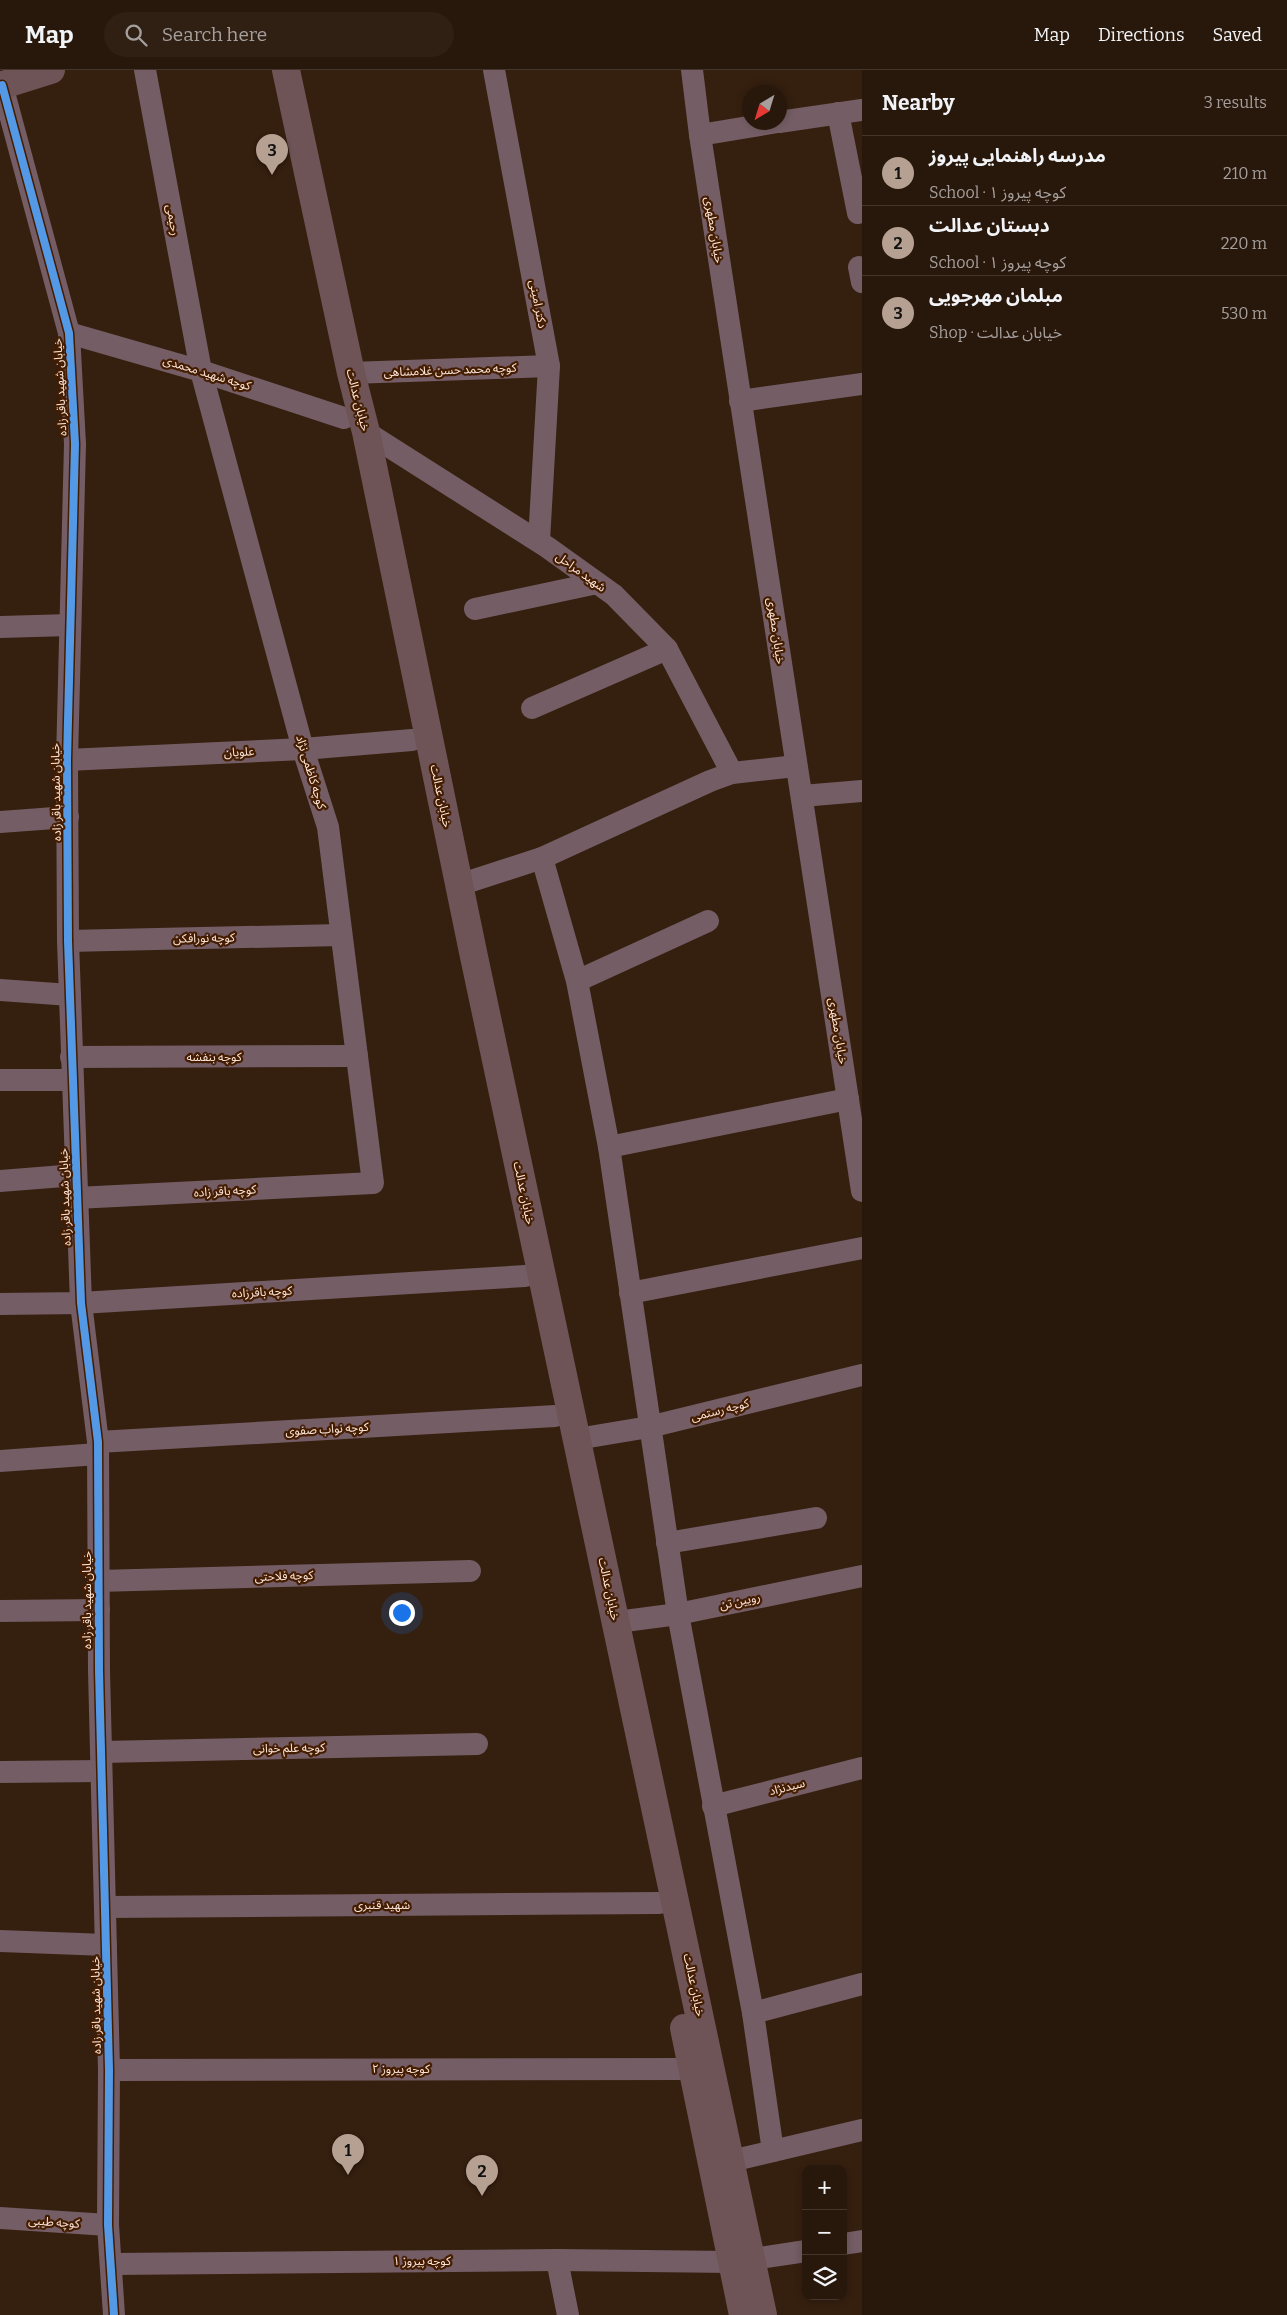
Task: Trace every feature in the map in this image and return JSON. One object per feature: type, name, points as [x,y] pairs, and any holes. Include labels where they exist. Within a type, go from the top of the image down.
[{"type":"main road","points":[[1,85],[51,70]]},
{"type":"main road","name":"خیابان عدالت","points":[[268,70],[355,425],[459,885],[732,2161],[742,2262],[743,2315]]},
{"type":"main road","name":"خیابان عدالت","points":[[286,70],[351,373],[355,425],[412,740],[659,1903],[692,2069],[742,2262],[763,2315]]},
{"type":"street","name":"رحیمی","points":[[145,70],[201,370]]},
{"type":"street","name":"دکتر امینی","points":[[494,70],[549,366],[539,542]]},
{"type":"street","name":"خیابان مطهری","points":[[692,70],[740,401],[862,1191]]},
{"type":"street","name":"خیابان شهید باقر زاده","points":[[1,85],[69,333],[75,444],[67,760],[68,942],[81,1302],[98,1448],[101,1762],[109,2070],[108,2225],[114,2315]]},
{"type":"street","points":[[787,121],[862,110]]},
{"type":"street","points":[[838,113],[858,213]]},
{"type":"street","points":[[700,134],[742,128]]},
{"type":"street","name":"کوچه شهید محمدی","points":[[69,333],[201,370],[355,425]]},
{"type":"street","name":"کوچه محمد حسن غلامشاهی","points":[[351,373],[549,366]]},
{"type":"street","name":"کوچه کاظمی نژاد","points":[[201,370],[303,749],[328,827],[373,1183]]},
{"type":"street","points":[[740,401],[862,384]]},
{"type":"street","name":"شهید مراحل","points":[[355,425],[539,542],[614,595],[668,649],[732,773]]},
{"type":"street","points":[[475,609],[597,583]]},
{"type":"street","points":[[0,627],[70,625]]},
{"type":"street","points":[[532,708],[668,649]]},
{"type":"street","name":"علویان","points":[[67,760],[303,749],[412,740]]},
{"type":"street","points":[[459,885],[542,858],[710,781],[732,773],[796,766]]},
{"type":"street","points":[[802,796],[862,791]]},
{"type":"street","points":[[0,822],[68,817]]},
{"type":"street","points":[[542,858],[577,981],[610,1147],[649,1427],[678,1614],[753,2012],[773,2151]]},
{"type":"street","points":[[577,981],[708,921]]},
{"type":"street","name":"کوچه نورافکن","points":[[68,942],[341,935]]},
{"type":"street","points":[[0,990],[70,995]]},
{"type":"street","name":"کوچه بنفشه","points":[[71,1057],[357,1056]]},
{"type":"street","points":[[0,1080],[72,1080]]},
{"type":"street","points":[[610,1147],[848,1099]]},
{"type":"street","points":[[0,1181],[76,1175]]},
{"type":"street","name":"کوچه باقر زاده","points":[[76,1198],[373,1183]]},
{"type":"street","points":[[630,1293],[862,1248]]},
{"type":"street","name":"کوچه باقرزاده","points":[[0,1304],[81,1302],[525,1276]]},
{"type":"street","name":"کوچه رستمی","points":[[577,1439],[649,1427],[862,1375]]},
{"type":"street","name":"کوچه نواب صفوی","points":[[0,1461],[98,1448],[555,1416]]},
{"type":"street","points":[[667,1543],[816,1518]]},
{"type":"street","name":"کوچه فلاحتی","points":[[98,1581],[470,1571]]},
{"type":"street","name":"رویین تن","points":[[616,1622],[678,1614],[862,1576]]},
{"type":"street","points":[[0,1611],[99,1610]]},
{"type":"street","name":"کوچه علم خوانی","points":[[0,1772],[101,1762],[477,1744]]},
{"type":"street","name":"سیدنژاد","points":[[713,1806],[862,1768]]},
{"type":"street","name":"شهید قنبری","points":[[106,1907],[659,1903]]},
{"type":"street","points":[[0,1940],[106,1945]]},
{"type":"street","points":[[753,2012],[862,1984]]},
{"type":"street","name":"کوچه پیروز ۲","points":[[109,2070],[692,2069]]},
{"type":"street","points":[[732,2161],[862,2130]]},
{"type":"street","name":"کوچه طیبی","points":[[0,2218],[108,2225]]},
{"type":"street","points":[[847,2243],[862,2241]]},
{"type":"street","name":"کوچه پیروز ۱","points":[[112,2264],[557,2260],[742,2262],[802,2252]]},
{"type":"street","points":[[557,2260],[568,2315]]},
{"type":"cycle path","points":[[2,85],[69,333],[75,444],[67,760],[68,941],[81,1303],[98,1442],[99,1671],[109,2070],[108,2225],[114,2315]]},
{"type":"place","name":"مبلمان مهرجویی","points":[[272,175]]},
{"type":"place","name":"مدرسه راهنمایی پیروز","points":[[348,2175]]},
{"type":"place","name":"دبستان عدالت","points":[[482,2196]]}]
